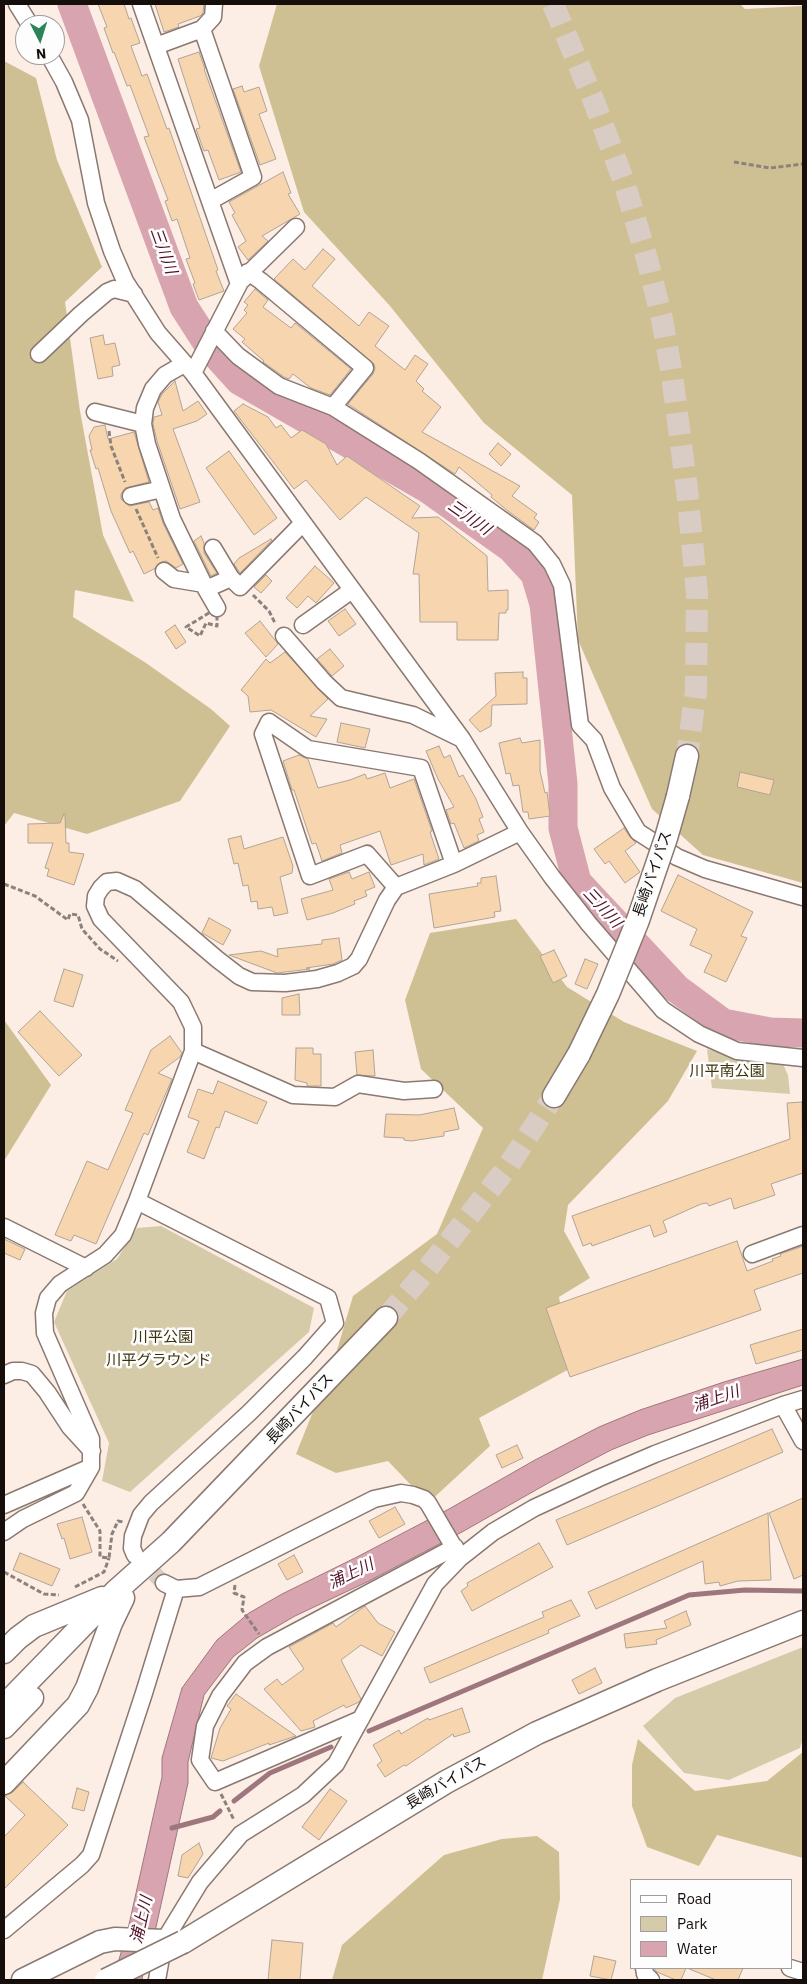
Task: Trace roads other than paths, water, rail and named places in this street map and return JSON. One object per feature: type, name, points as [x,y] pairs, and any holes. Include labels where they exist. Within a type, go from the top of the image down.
[{"type":"highway","name":"長崎バイパス","points":[[554,1096],[579,1054],[608,994],[638,920],[664,847],[687,756]]},
{"type":"highway","name":"長崎バイパス","points":[[4,1706],[120,1594],[386,1318]]},
{"type":"highway","name":"長崎バイパス","points":[[4,1727],[120,1594]]},
{"type":"highway","points":[[4,1652],[34,1626],[120,1594]]},
{"type":"highway","points":[[4,1783],[78,1705],[111,1623],[120,1594]]},
{"type":"highway","name":"長崎バイパス","points":[[106,1980],[437,1787],[537,1733],[657,1680],[803,1622]]},
{"type":"highway","name":"長崎バイパス","points":[[125,1980],[172,1943],[239,1922],[453,1792],[542,1743],[661,1690],[803,1633]]},
{"type":"highway","points":[[23,1980],[100,1942],[115,1939],[172,1943]]},
{"type":"street","points":[[17,4],[24,15]]},
{"type":"street","points":[[141,4],[210,201],[244,278]]},
{"type":"street","points":[[156,46],[202,29],[214,17],[214,4]]},
{"type":"street","points":[[202,29],[253,177],[210,201]]},
{"type":"street","points":[[55,65],[80,120],[96,203],[112,251],[125,281],[158,333],[189,368],[462,739],[520,832],[589,924],[663,1010],[699,1034],[737,1051],[803,1058]]},
{"type":"street","points":[[217,608],[172,519],[147,444],[143,424],[145,408],[154,388],[165,376],[189,368],[214,331],[244,278],[296,227]]},
{"type":"street","points":[[244,278],[261,281],[365,368],[333,407]]},
{"type":"street","points":[[39,354],[107,292],[114,289],[134,294]]},
{"type":"street","points":[[214,331],[238,356],[279,386],[333,407],[419,461],[535,543],[552,564],[562,585],[580,725],[594,740],[612,788],[638,832],[678,857],[704,869],[803,897]]},
{"type":"street","points":[[95,412],[143,424]]},
{"type":"street","points":[[131,496],[162,489]]},
{"type":"street","points":[[164,571],[174,579],[205,586],[235,582],[303,523]]},
{"type":"street","points":[[213,548],[235,582]]},
{"type":"street","points":[[303,625],[352,590]]},
{"type":"street","points":[[284,636],[324,682],[341,698],[413,715],[462,739]]},
{"type":"street","points":[[396,887],[367,854],[310,876],[263,734],[269,722],[308,749],[421,768],[454,864]]},
{"type":"street","points":[[4,1532],[23,1519],[76,1493],[92,1459],[92,1438],[45,1333],[44,1313],[48,1298],[60,1284],[86,1268],[114,1246],[123,1235],[193,1051],[193,1027],[181,1002],[101,919],[95,906],[96,896],[107,882],[117,880],[135,889],[239,976],[252,982],[269,984],[317,979],[353,966],[365,948],[386,900],[396,887],[454,864],[520,832]]},
{"type":"street","points":[[193,1051],[293,1095],[335,1097],[358,1084],[404,1091],[434,1089]]},
{"type":"street","points":[[135,1555],[132,1548],[133,1536],[141,1515],[151,1502],[249,1414],[305,1357],[335,1323],[328,1298],[137,1201]]},
{"type":"street","points":[[4,1228],[86,1268]]},
{"type":"street","points":[[752,1254],[803,1235]]},
{"type":"street","points":[[4,1375],[22,1370],[32,1374],[47,1392],[92,1459]]},
{"type":"street","points":[[361,1719],[215,1782],[200,1760],[205,1726],[220,1696],[245,1662],[267,1647],[457,1552],[550,1500],[655,1454],[803,1399]]},
{"type":"street","points":[[783,1405],[803,1441]]},
{"type":"street","points":[[4,1505],[92,1459]]},
{"type":"street","points":[[4,1930],[82,1865],[91,1855],[144,1693],[170,1586],[199,1587],[374,1499],[401,1493],[424,1499],[428,1503],[457,1552]]},
{"type":"street","points":[[157,1980],[200,1882],[241,1834],[303,1795],[336,1764],[435,1584],[457,1552]]},
{"type":"street","points":[[644,1969],[645,1974],[651,1980]]},
{"type":"water","name":"浦上川","points":[[803,1359],[803,1385],[648,1435],[611,1450],[369,1581],[295,1616],[257,1638],[233,1657],[204,1695],[188,1762],[188,1783],[154,1936],[146,1948],[142,1980],[113,1980],[128,1929],[162,1777],[162,1758],[182,1688],[217,1640],[249,1613],[282,1594],[449,1509],[535,1460],[599,1427],[640,1410],[724,1382]]},
{"type":"waterway","name":"三川川","points":[[72,4],[184,307],[211,349],[240,381],[428,489],[511,548],[535,574],[544,604],[563,784],[563,828],[577,882],[677,989],[723,1023],[770,1032],[803,1033]]},
{"type":"waterway","points":[[369,1731],[689,1595],[745,1590],[803,1591]]},
{"type":"waterway","points":[[234,1801],[270,1773],[331,1747]]},
{"type":"waterway","points":[[172,1828],[213,1817],[220,1811]]},
{"type":"tunnel","points":[[553,4],[595,104],[624,182],[647,259],[662,319],[672,375],[687,490],[697,593],[696,691],[687,756]]},
{"type":"tunnel","points":[[386,1318],[421,1277],[509,1165],[554,1096]]},
{"type":"tunnel","points":[[137,1557],[164,1583]]},
{"type":"park label","name":"川平南公園","points":[[727,1072]]},
{"type":"park label","name":"川平公園","points":[[163,1338]]},
{"type":"park label","name":"川平グラウンド","points":[[159,1361]]}]
